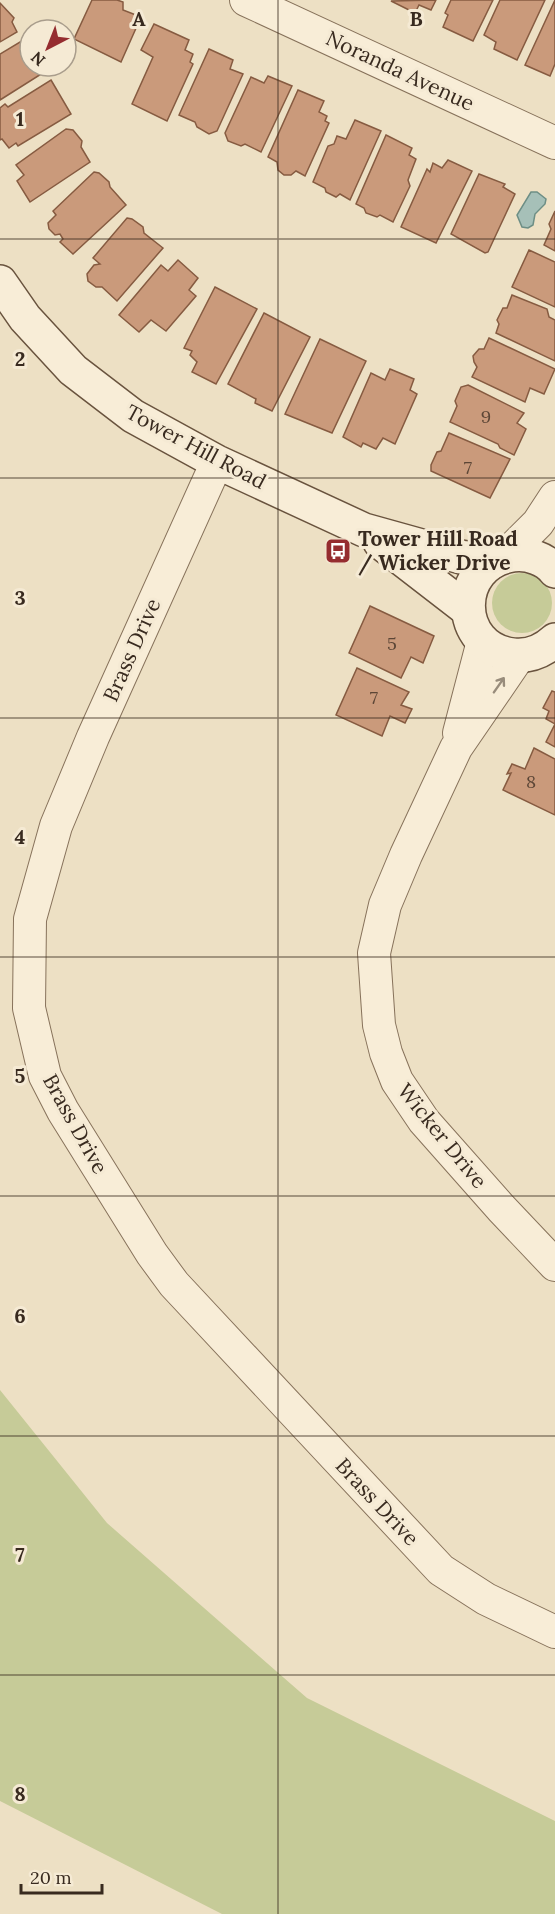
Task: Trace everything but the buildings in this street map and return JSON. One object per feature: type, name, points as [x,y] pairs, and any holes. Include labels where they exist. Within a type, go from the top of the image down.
[{"type":"street","name":"Noranda Avenue","points":[[246,0],[555,143]]},
{"type":"street","name":"Tower Hill Road","points":[[0,282],[25,318],[74,370],[134,416],[217,462],[364,530],[461,557],[498,560],[521,554],[537,558],[552,566],[555,571]]},
{"type":"street","name":"Brass Drive","points":[[217,462],[93,737],[56,826],[30,919],[29,1008],[45,1076],[63,1111],[152,1254],[189,1302],[441,1570],[486,1599],[555,1632]]},
{"type":"street","points":[[544,648],[506,654],[494,649],[475,632],[468,610],[471,588],[476,578],[538,523],[555,497]]},
{"type":"street","name":"Tower Hill Road","points":[[364,530],[468,610]]},
{"type":"street","name":"Wicker Drive","points":[[483,641],[456,748],[385,905],[374,953],[379,1025],[386,1053],[397,1081],[424,1121],[555,1265]]},
{"type":"street","name":"Wicker Drive","points":[[456,748],[544,648]]},
{"type":"green space","points":[[522,573],[539,578],[547,586],[552,603],[547,620],[539,628],[522,633],[505,628],[497,620],[492,603],[497,586],[505,578]]},
{"type":"green space","points":[[0,1390],[107,1523],[307,1698],[555,1821],[555,1914],[222,1914],[0,1801]]},
{"type":"water","points":[[531,192],[537,192],[546,199],[545,204],[535,214],[533,225],[528,228],[522,227],[517,215]]},
{"type":"place","name":"Tower Hill Road / Wicker Drive","points":[[338,551]]}]
